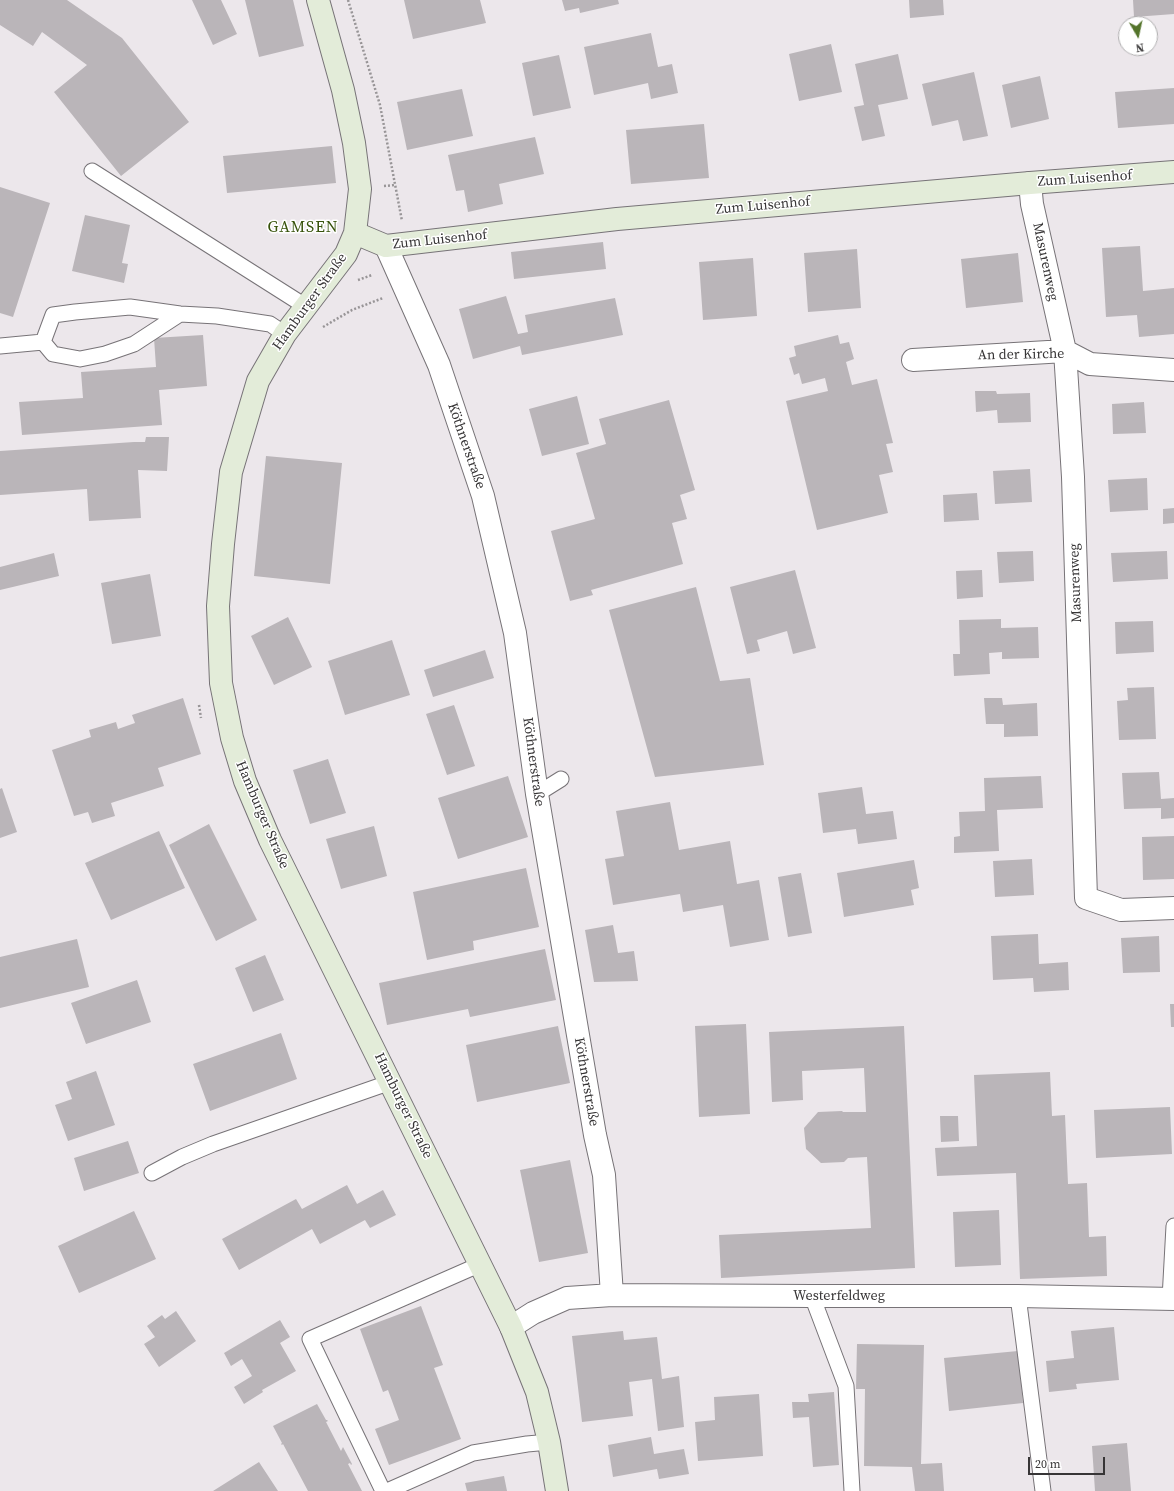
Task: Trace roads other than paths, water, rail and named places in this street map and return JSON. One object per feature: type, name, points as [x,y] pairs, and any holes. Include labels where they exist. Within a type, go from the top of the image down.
[{"type":"street","name":"Hamburger Straße","points":[[318,0],[343,90],[354,143],[360,189],[355,232],[346,254],[285,334],[258,381],[231,472],[218,606],[221,683],[232,738],[245,780],[270,840],[511,1326],[537,1392],[549,1442],[557,1491]]},
{"type":"street","name":"Zum Luisenhof","points":[[355,232],[386,246],[617,219],[1174,172]]},
{"type":"street","name":"Masurenweg","points":[[1030,183],[1032,204],[1065,351],[1073,477],[1086,898],[1121,910],[1174,908]]},
{"type":"street","name":"Köthnerstraße","points":[[386,246],[439,365],[483,496],[514,633],[537,794],[594,1127],[604,1175],[612,1295]]},
{"type":"street","name":"An der Kirche","points":[[913,360],[1065,351],[1090,364],[1174,370]]},
{"type":"street","name":"Westerfeldweg","points":[[511,1326],[533,1313],[567,1298],[612,1295],[1018,1296],[1172,1299]]},
{"type":"lane","points":[[92,171],[305,306]]},
{"type":"lane","points":[[43,342],[53,315],[130,307],[180,314],[218,316],[270,324],[285,334]]},
{"type":"lane","points":[[43,342],[54,354],[80,358],[105,354],[134,344],[180,314]]},
{"type":"lane","points":[[0,346],[43,342]]},
{"type":"lane","points":[[537,794],[561,779]]},
{"type":"lane","points":[[152,1174],[182,1157],[213,1144],[391,1082]]},
{"type":"lane","points":[[1172,1299],[1174,1226]]},
{"type":"lane","points":[[383,1491],[310,1339],[481,1264]]},
{"type":"lane","points":[[812,1296],[846,1386],[852,1491]]},
{"type":"lane","points":[[1018,1296],[1043,1491]]},
{"type":"lane","points":[[387,1491],[473,1452],[549,1442]]},
{"type":"district","name":"GAMSEN","points":[[303,228]]}]
